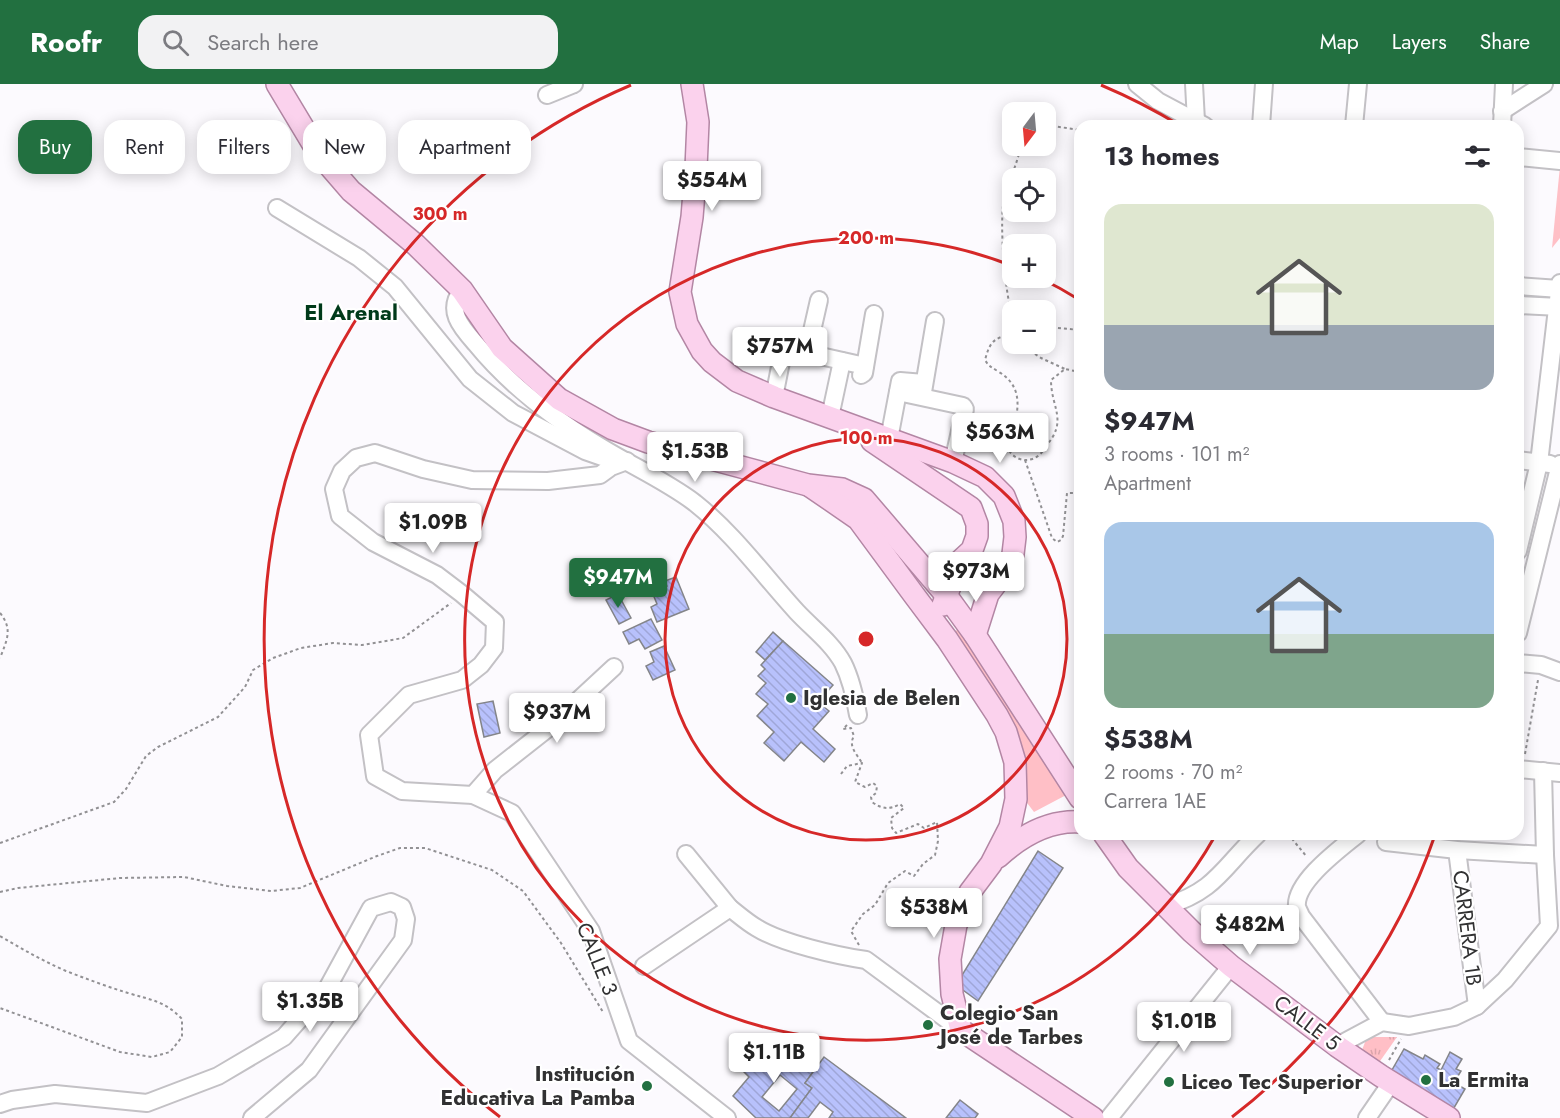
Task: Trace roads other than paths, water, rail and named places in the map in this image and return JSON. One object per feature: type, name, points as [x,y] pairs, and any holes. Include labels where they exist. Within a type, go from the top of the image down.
[{"type":"main road","points":[[277,84],[319,154],[351,191],[416,245],[462,290],[502,348],[559,399],[613,429],[648,442],[808,484],[842,489],[864,500],[946,595],[975,635],[1074,789]]},
{"type":"main road","points":[[692,84],[698,122],[696,168],[692,217],[680,292],[687,324],[702,351],[724,373],[774,397],[953,462],[985,477],[1004,496],[1014,521],[1013,554],[1008,568],[988,594],[975,635]]},
{"type":"main road","points":[[837,420],[971,508],[977,524],[977,536],[972,550],[959,562],[935,624]]},
{"type":"main road","points":[[808,484],[858,519],[947,639],[997,715],[1006,732],[1015,762],[1016,799],[1010,827],[991,864],[970,892],[956,925],[950,959],[952,994],[961,1030],[1093,1118]]},
{"type":"main road","points":[[917,560],[959,562]]},
{"type":"main road","points":[[914,595],[988,594]]},
{"type":"main road","points":[[991,864],[1013,844],[1039,829],[1074,822]]},
{"type":"main road","name":"CALLE 5","points":[[1108,840],[1128,868],[1192,932],[1231,966],[1337,1046],[1449,1118]]},
{"type":"street","points":[[547,95],[574,84]]},
{"type":"street","points":[[1137,84],[1158,101],[1194,120]]},
{"type":"street","points":[[1194,84],[1200,120]]},
{"type":"street","points":[[1261,120],[1264,84]]},
{"type":"street","points":[[1355,120],[1358,84]]},
{"type":"street","points":[[1502,118],[1504,84]]},
{"type":"street","points":[[1502,118],[1545,84]]},
{"type":"street","points":[[1524,158],[1560,161]]},
{"type":"street","points":[[277,208],[359,258],[395,287],[470,379],[513,413],[598,457],[627,462]]},
{"type":"street","points":[[1524,526],[1539,463],[1560,283]]},
{"type":"street","points":[[1524,286],[1560,288]]},
{"type":"street","points":[[462,290],[454,303],[454,314],[462,328],[492,364],[525,395],[554,417],[694,503],[719,524],[797,612],[829,644],[842,662],[853,689],[858,715]]},
{"type":"street","points":[[807,353],[819,300]]},
{"type":"street","points":[[1524,304],[1559,307]]},
{"type":"street","points":[[774,397],[783,352],[807,353],[841,366],[864,370],[874,314]]},
{"type":"street","points":[[923,390],[935,321]]},
{"type":"street","points":[[837,420],[841,366]]},
{"type":"street","points":[[889,439],[899,386],[923,390],[963,406],[965,409],[953,462]]},
{"type":"street","points":[[614,667],[546,730],[495,770],[473,795],[402,791],[375,777],[369,735],[409,695],[462,680],[481,665],[494,648],[495,622],[437,575],[373,542],[340,516],[334,489],[342,471],[356,458],[375,453],[423,469],[472,480],[558,480],[600,475],[611,467],[627,462]]},
{"type":"street","points":[[1524,461],[1560,465],[1524,609]]},
{"type":"street","points":[[1524,664],[1554,667]]},
{"type":"street","points":[[1524,769],[1560,774]]},
{"type":"street","points":[[1337,1046],[1382,1023],[1409,1026],[1454,1017],[1477,1006],[1555,930],[1545,855],[1543,771]]},
{"type":"street","name":"CALLE 3","points":[[473,795],[512,813],[591,932],[629,1041],[727,1118]]},
{"type":"street","points":[[1166,906],[1185,900],[1213,883],[1252,840]]},
{"type":"street","points":[[1351,840],[1317,868],[1299,893],[1297,907],[1301,916],[1382,1023]]},
{"type":"street","points":[[1386,842],[1457,850],[1545,855]]},
{"type":"street","name":"CARRERA 1B","points":[[1457,850],[1477,1006]]},
{"type":"street","points":[[686,854],[730,908],[758,929],[792,942],[866,960],[961,1030]]},
{"type":"street","points":[[0,1104],[55,1094],[147,1103],[218,1076],[284,1037],[328,987],[371,908],[391,902],[402,907],[406,919],[403,940],[309,1070],[252,1118]]},
{"type":"street","points":[[644,966],[730,908]]},
{"type":"street","points":[[1109,1118],[1231,966]]},
{"type":"street","points":[[1366,1118],[1386,1079]]},
{"type":"place","name":"Iglesia de Belen","points":[[791,698]]},
{"type":"place","name":"Colegio San José de Tarbes","points":[[928,1025]]},
{"type":"place","name":"La Ermita","points":[[1426,1080]]},
{"type":"place","name":"Liceo Tec Superior","points":[[1169,1082]]},
{"type":"place","name":"Institución Educativa La Pamba","points":[[647,1086]]},
{"type":"district","name":"El Arenal","points":[[351,312]]}]
